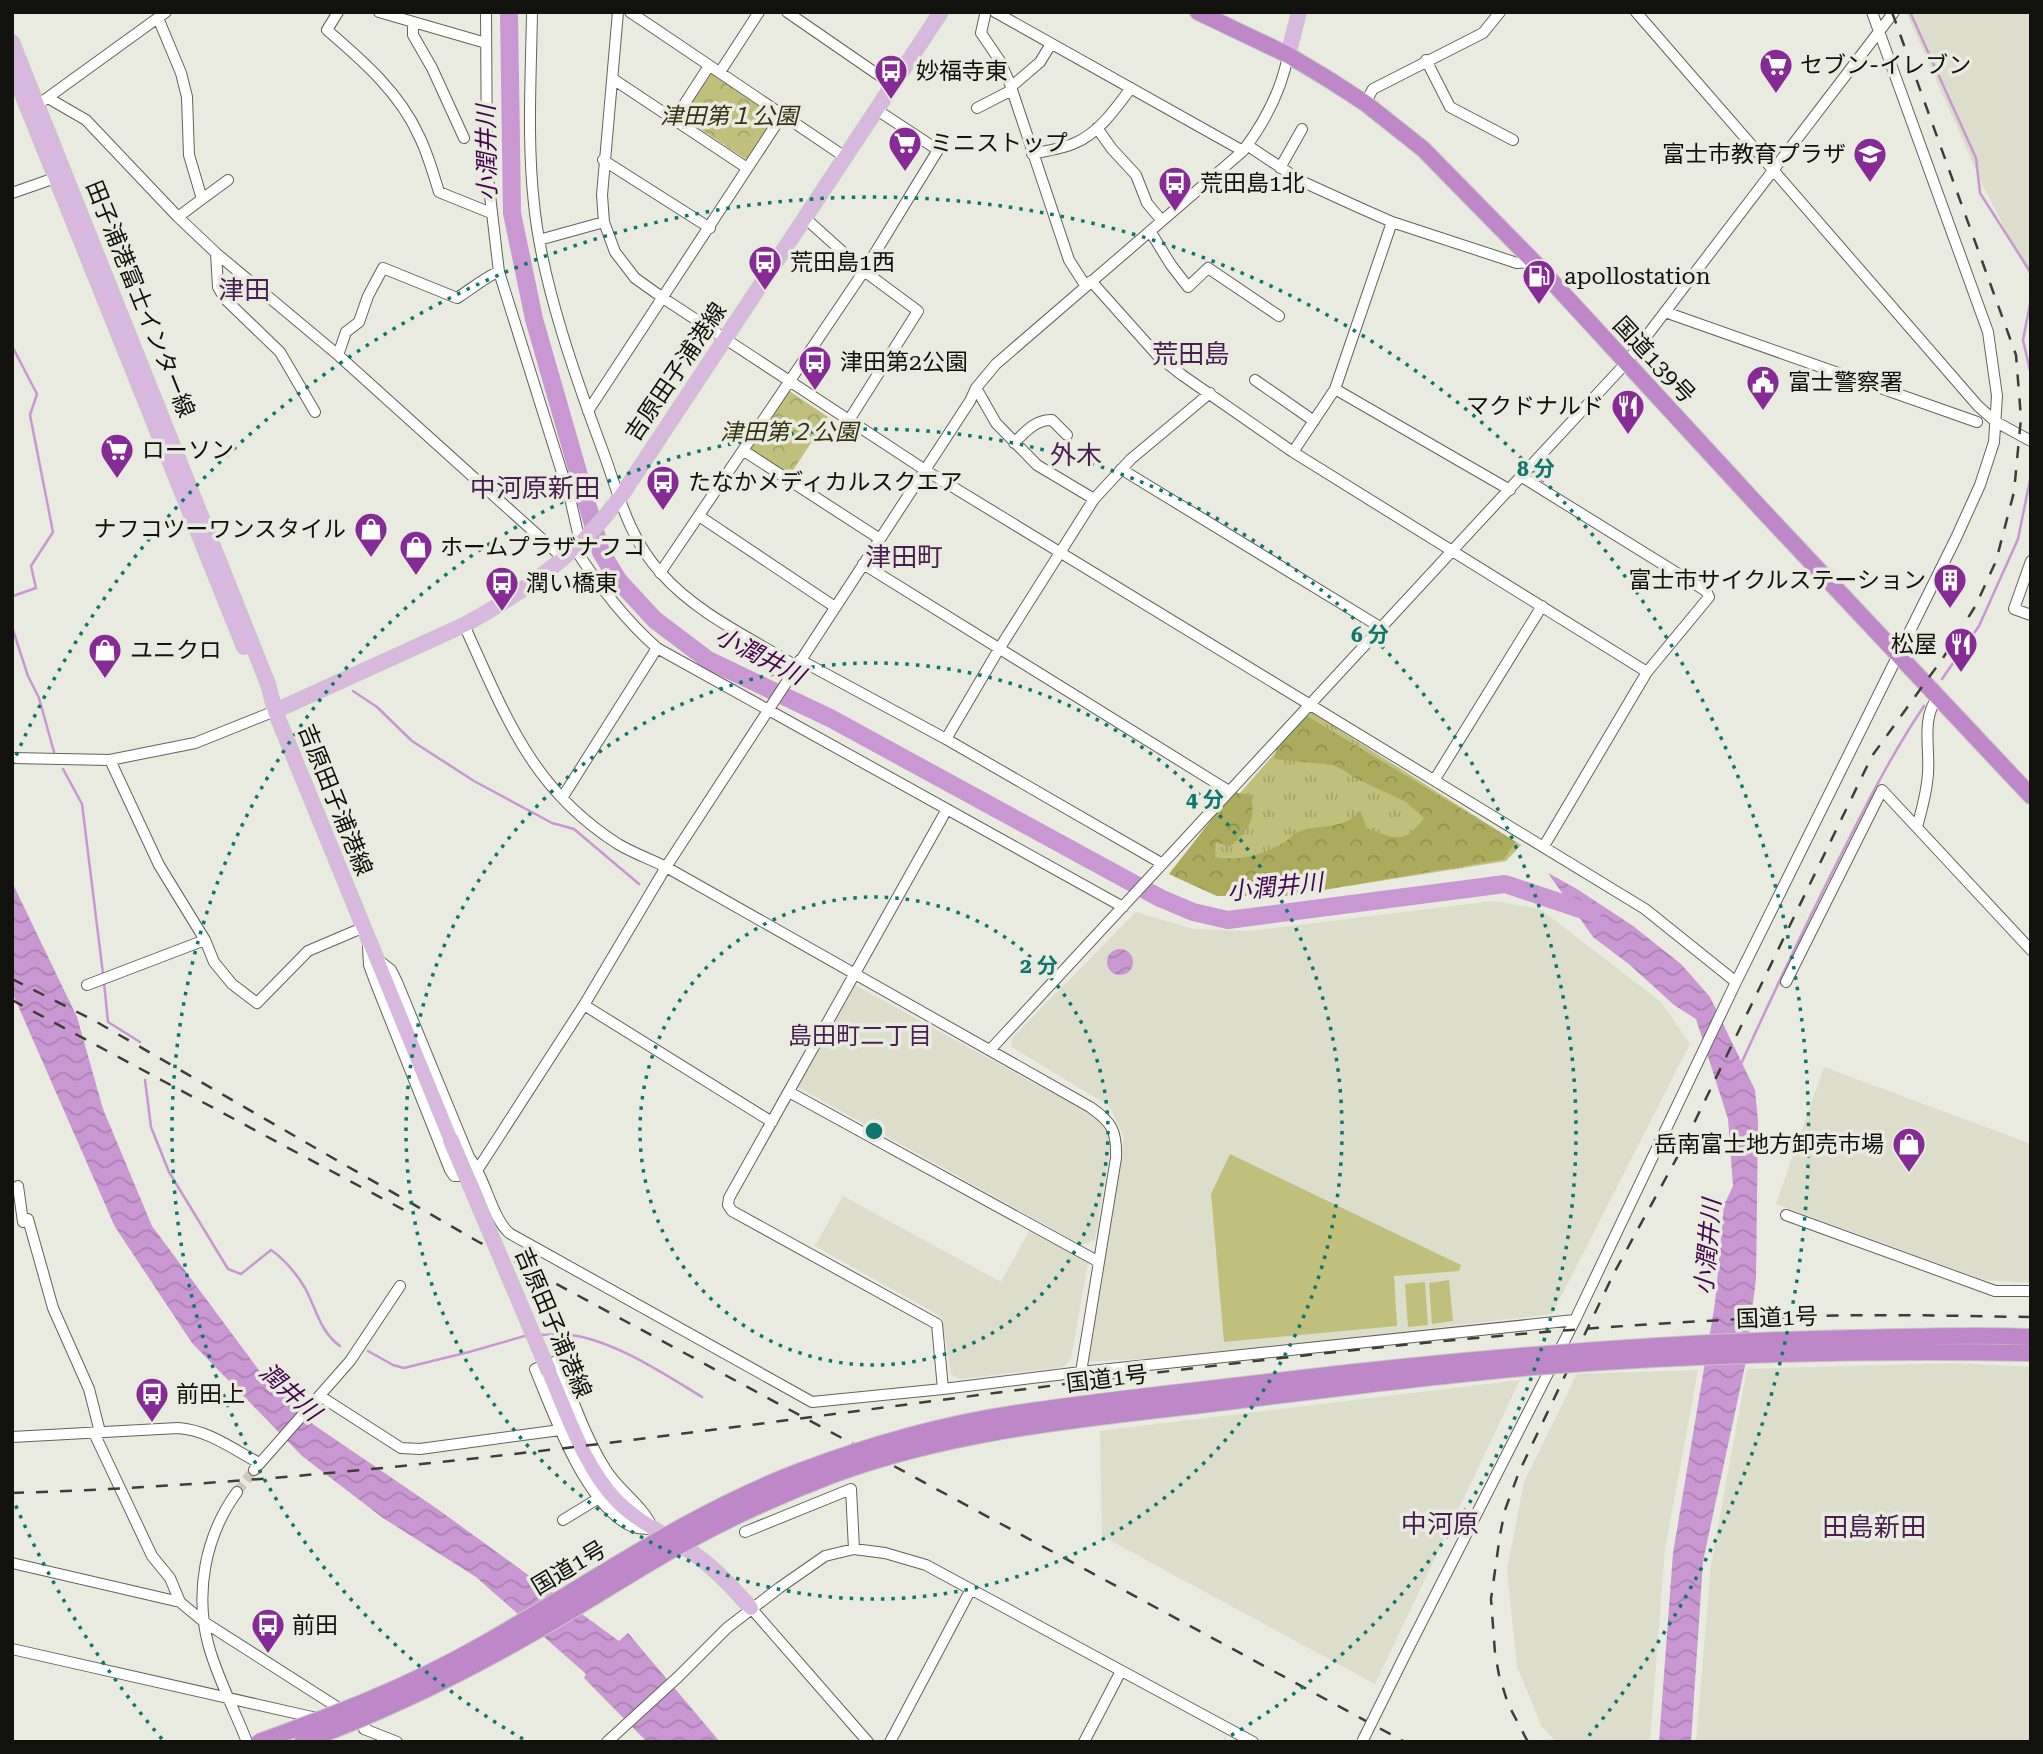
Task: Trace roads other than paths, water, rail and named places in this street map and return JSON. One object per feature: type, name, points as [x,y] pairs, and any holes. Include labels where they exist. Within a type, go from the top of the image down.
[{"type":"highway","name":"国道139号","points":[[1198,12],[1288,55],[1365,103],[1423,149],[1534,262],[2031,796]]},
{"type":"highway","name":"国道1号","points":[[259,1742],[376,1697],[476,1648],[659,1541],[723,1507],[806,1469],[930,1430],[1024,1412],[1297,1378],[1529,1354],[1798,1339],[2031,1337]]},
{"type":"highway","name":"国道1号","points":[[302,1742],[353,1724],[471,1667],[681,1544],[777,1497],[840,1473],[962,1437],[1080,1419],[1415,1379],[1532,1368],[1791,1354],[1931,1351],[2031,1353]]},
{"type":"main road","name":"吉原田子浦港線","points":[[751,1608],[701,1558],[653,1529],[618,1502],[598,1477],[578,1439],[450,1138],[275,711],[464,625],[525,589],[579,543],[617,501],[942,12]]},
{"type":"main road","points":[[1288,55],[1299,12]]},
{"type":"main road","name":"田子浦港富士インター線","points":[[12,42],[268,684],[275,711]]},
{"type":"main road","name":"田子浦港富士インター線","points":[[12,69],[38,104],[55,178],[228,609],[261,688],[275,711]]},
{"type":"street","points":[[338,12],[327,30],[360,58],[405,111],[419,134],[439,192],[491,213]]},
{"type":"street","points":[[379,12],[486,43]]},
{"type":"street","points":[[486,12],[486,142],[499,272],[570,498],[579,543],[597,584],[630,624],[657,648],[947,809],[1126,904]]},
{"type":"street","points":[[532,12],[531,164],[539,240],[554,301],[617,501],[631,532],[660,573],[683,595],[713,616],[946,739],[1160,866]]},
{"type":"street","points":[[618,12],[603,160],[604,222],[615,252],[635,278],[925,470],[1645,909],[1736,982]]},
{"type":"street","points":[[630,12],[845,157]]},
{"type":"street","points":[[720,72],[759,12]]},
{"type":"street","points":[[787,12],[893,85]]},
{"type":"street","points":[[1365,103],[1373,89],[1483,33],[1500,12]]},
{"type":"street","points":[[1636,12],[1978,406],[1996,422],[2031,440]]},
{"type":"street","points":[[1362,1742],[1574,1320],[1736,982],[1899,654],[1980,485],[1994,442],[1997,396],[1989,332],[1872,12]]},
{"type":"street","points":[[990,1050],[1626,363],[1894,12]]},
{"type":"street","points":[[1534,262],[1517,263],[1392,222],[1301,181],[1245,148],[988,13],[981,33],[1000,61],[1012,89],[1069,260],[1158,356],[1293,452],[1647,672]]},
{"type":"street","points":[[38,104],[162,15],[187,97],[189,155],[202,199]]},
{"type":"street","points":[[413,22],[413,35],[432,68],[464,138]]},
{"type":"street","points":[[978,108],[1012,89],[1040,61],[1051,44]]},
{"type":"street","points":[[110,760],[159,865],[205,940],[214,962],[232,984],[257,1003],[309,951],[365,934],[369,965],[450,1170],[454,1175],[461,1176],[478,1168],[584,1005],[666,867],[976,388],[996,363],[1245,148],[1272,102],[1285,73],[1288,55]]},
{"type":"street","points":[[1426,60],[1450,107],[1513,140]]},
{"type":"street","points":[[674,120],[709,66]]},
{"type":"street","points":[[613,79],[747,169]]},
{"type":"street","points":[[1032,154],[1076,143],[1097,128],[1115,110],[1131,88]]},
{"type":"street","points":[[38,104],[86,120],[216,253],[338,355],[563,558]]},
{"type":"street","points":[[660,573],[864,271],[938,150],[877,110]]},
{"type":"street","points":[[588,411],[783,114]]},
{"type":"street","points":[[1097,128],[1136,175],[1147,203],[1162,221]]},
{"type":"street","points":[[1280,168],[1303,129]]},
{"type":"street","points":[[603,160],[710,228]]},
{"type":"street","points":[[12,193],[55,178]]},
{"type":"street","points":[[178,217],[228,180]]},
{"type":"street","points":[[805,218],[864,271],[918,311],[849,420]]},
{"type":"street","points":[[539,240],[604,222]]},
{"type":"street","points":[[1293,452],[1335,389],[1392,222]]},
{"type":"street","points":[[1150,231],[1188,287],[1208,268],[1279,316]]},
{"type":"street","points":[[216,253],[218,287],[225,299],[280,352],[316,412]]},
{"type":"street","points":[[338,355],[346,332],[359,322],[368,296],[383,268],[457,298],[477,287],[492,273],[499,272]]},
{"type":"street","points":[[1665,312],[1977,422]]},
{"type":"street","points":[[1255,380],[1314,421]]},
{"type":"street","points":[[976,388],[996,423],[1037,466],[1094,499]]},
{"type":"street","points":[[1335,389],[1510,490]]},
{"type":"street","points":[[946,739],[999,649],[1094,499],[1121,469],[1210,393]]},
{"type":"street","points":[[1014,443],[1037,423],[1046,420],[1052,420],[1067,435]]},
{"type":"street","points":[[744,451],[880,539]]},
{"type":"street","points":[[1121,469],[1380,627]]},
{"type":"street","points":[[1522,477],[1706,591],[1709,597],[1647,672],[1544,846]]},
{"type":"street","points":[[699,516],[835,607]]},
{"type":"street","points":[[2031,561],[2014,609],[2031,615]]},
{"type":"street","points":[[863,564],[1228,791]]},
{"type":"street","points":[[1435,779],[1542,606]]},
{"type":"street","points":[[464,625],[518,741],[536,769],[592,826],[620,845],[666,867],[1106,1118],[1114,1130],[1116,1158],[1081,1372]]},
{"type":"street","points":[[562,798],[657,648]]},
{"type":"street","points":[[1917,827],[1925,800],[1928,773],[1929,712],[1938,697]]},
{"type":"street","points":[[12,758],[110,760],[195,743],[275,711]]},
{"type":"street","points":[[1786,982],[1882,790],[2031,950]]},
{"type":"street","points":[[943,1388],[937,1324],[732,1211],[728,1205],[729,1198],[947,809]]},
{"type":"street","points":[[87,985],[205,940]]},
{"type":"street","points":[[375,957],[391,970],[397,982],[469,1157],[478,1168],[501,1223],[509,1233],[812,1402],[1574,1320]]},
{"type":"street","points":[[584,1005],[772,1122]]},
{"type":"street","points":[[789,1093],[1099,1262]]},
{"type":"street","points":[[18,1186],[17,1224],[28,1219],[53,1308],[89,1389],[97,1433],[152,1556],[170,1578],[180,1602]]},
{"type":"street","points":[[1786,1215],[1995,1291],[2031,1291]]},
{"type":"street","points":[[12,1437],[191,1429],[216,1439],[257,1466],[355,1354],[400,1286]]},
{"type":"street","points":[[557,1362],[599,1459],[613,1481],[644,1513],[653,1529],[628,1525],[615,1516],[599,1498],[560,1430],[535,1369],[557,1362]]},
{"type":"street","points":[[320,1396],[401,1448],[420,1448],[560,1430]]},
{"type":"street","points":[[745,1532],[851,1489],[854,1549]]},
{"type":"street","points":[[237,1492],[227,1505],[210,1543],[203,1585],[204,1622],[209,1647],[247,1742]]},
{"type":"street","points":[[563,1520],[599,1498]]},
{"type":"street","points":[[607,1742],[751,1608],[825,1556],[854,1549],[886,1553],[926,1565],[1254,1742]]},
{"type":"street","points":[[12,1563],[180,1602],[204,1622],[337,1707],[368,1730]]},
{"type":"street","points":[[890,1742],[971,1589]]},
{"type":"street","points":[[751,1608],[868,1742]]},
{"type":"street","points":[[12,1649],[368,1730],[397,1742]]},
{"type":"street","points":[[1084,1742],[1121,1671]]},
{"type":"water","points":[[1548,873],[1633,926],[1681,964],[1710,997],[1755,1090],[1758,1121],[1756,1279],[1745,1366],[1703,1561],[1691,1742],[1659,1742],[1673,1553],[1715,1303],[1724,1205],[1733,1186],[1728,1119],[1696,1019],[1674,1005],[1630,965],[1593,937]]},
{"type":"water","points":[[12,882],[77,1017],[103,1109],[152,1226],[261,1373],[314,1425],[436,1508],[619,1641],[628,1633],[720,1742],[647,1742],[584,1678],[586,1674],[476,1577],[383,1518],[302,1456],[192,1343],[115,1227],[12,992]]},
{"type":"water","points":[[1120,949],[1129,953],[1133,962],[1129,971],[1120,975],[1111,971],[1107,962],[1111,953]]},
{"type":"waterway","name":"小潤井川","points":[[509,12],[512,213],[534,319],[601,552],[618,580],[655,620],[708,660],[830,718],[1160,898],[1193,912],[1228,920],[1505,884],[1592,913]]},
{"type":"waterway","points":[[1910,12],[1976,158],[1980,193],[2031,273]]},
{"type":"waterway","points":[[2031,299],[2023,340],[2031,375]]},
{"type":"waterway","points":[[12,346],[37,394],[30,415],[53,532],[31,566],[36,588],[13,596],[12,601]]},
{"type":"waterway","points":[[1942,679],[1979,626],[2018,539],[2031,475]]},
{"type":"waterway","points":[[12,627],[28,676],[39,698],[54,752]]},
{"type":"waterway","points":[[353,691],[377,707],[412,741],[474,781],[552,823],[574,829],[639,884]]},
{"type":"waterway","points":[[1741,1064],[1862,814],[1891,759],[1924,706]]},
{"type":"waterway","points":[[63,769],[82,804],[103,974]]},
{"type":"waterway","points":[[104,982],[108,1022],[140,1042]]},
{"type":"waterway","points":[[145,1080],[151,1127],[169,1172],[228,1269],[241,1274],[271,1250],[286,1262],[298,1277],[323,1327],[340,1346]]},
{"type":"waterway","points":[[538,1335],[567,1334],[605,1344],[639,1360],[702,1397]]},
{"type":"waterway","points":[[368,1351],[404,1368],[528,1335]]},
{"type":"tunnel","points":[[237,1492],[254,1470]]},
{"type":"railway","points":[[1528,1742],[1508,1704],[1499,1675],[1491,1599],[1505,1510],[1519,1472],[1614,1273],[1680,1152],[1872,756],[1943,658],[1976,605],[1996,561],[2014,492],[2021,418],[2016,355],[1892,12]]},
{"type":"railway","points":[[12,979],[95,1021],[477,1241],[1405,1742]]},
{"type":"railway","points":[[12,1000],[404,1210]]},
{"type":"railway","points":[[12,1493],[159,1486],[454,1461],[1187,1369],[1501,1336],[1817,1316],[2031,1317]]},
{"type":"place","name":"セブン-イレブン","points":[[1776,95]]},
{"type":"place","name":"妙福寺東","points":[[891,101]]},
{"type":"place","name":"ミニストップ","points":[[905,173]]},
{"type":"place","name":"富士市教育プラザ","points":[[1870,184]]},
{"type":"place","name":"荒田島1北","points":[[1175,213]]},
{"type":"place","name":"荒田島1西","points":[[765,292]]},
{"type":"place","name":"apollostation","points":[[1539,306]]},
{"type":"place","name":"津田第2公園","points":[[815,392]]},
{"type":"place","name":"富士警察署","points":[[1763,412]]},
{"type":"place","name":"マクドナルド","points":[[1628,436]]},
{"type":"place","name":"ローソン","points":[[117,480]]},
{"type":"place","name":"たなかメディカルスクエア","points":[[663,512]]},
{"type":"place","name":"ナフコツーワンスタイル","points":[[371,559]]},
{"type":"place","name":"ホームプラザナフコ","points":[[416,577]]},
{"type":"place","name":"富士市サイクルステーション","points":[[1950,610]]},
{"type":"place","name":"潤い橋東","points":[[502,613]]},
{"type":"place","name":"松屋","points":[[1961,674]]},
{"type":"place","name":"ユニクロ","points":[[105,680]]},
{"type":"place","name":"岳南富士地方卸売市場","points":[[1909,1174]]},
{"type":"place","name":"前田上","points":[[152,1424]]},
{"type":"place","name":"前田","points":[[268,1655]]},
{"type":"district","name":"津田","points":[[244,290]]},
{"type":"district","name":"荒田島","points":[[1191,354]]},
{"type":"district","name":"外木","points":[[1076,455]]},
{"type":"district","name":"中河原新田","points":[[535,488]]},
{"type":"district","name":"津田町","points":[[904,557]]},
{"type":"district","name":"島田町二丁目","points":[[860,1036]]},
{"type":"district","name":"中河原","points":[[1440,1524]]},
{"type":"district","name":"田島新田","points":[[1874,1527]]},
{"type":"park label","name":"津田第１公園","points":[[729,116]]},
{"type":"park label","name":"津田第２公園","points":[[789,432]]},
{"type":"water label","name":"潤井川","points":[[290,1392]]}]
